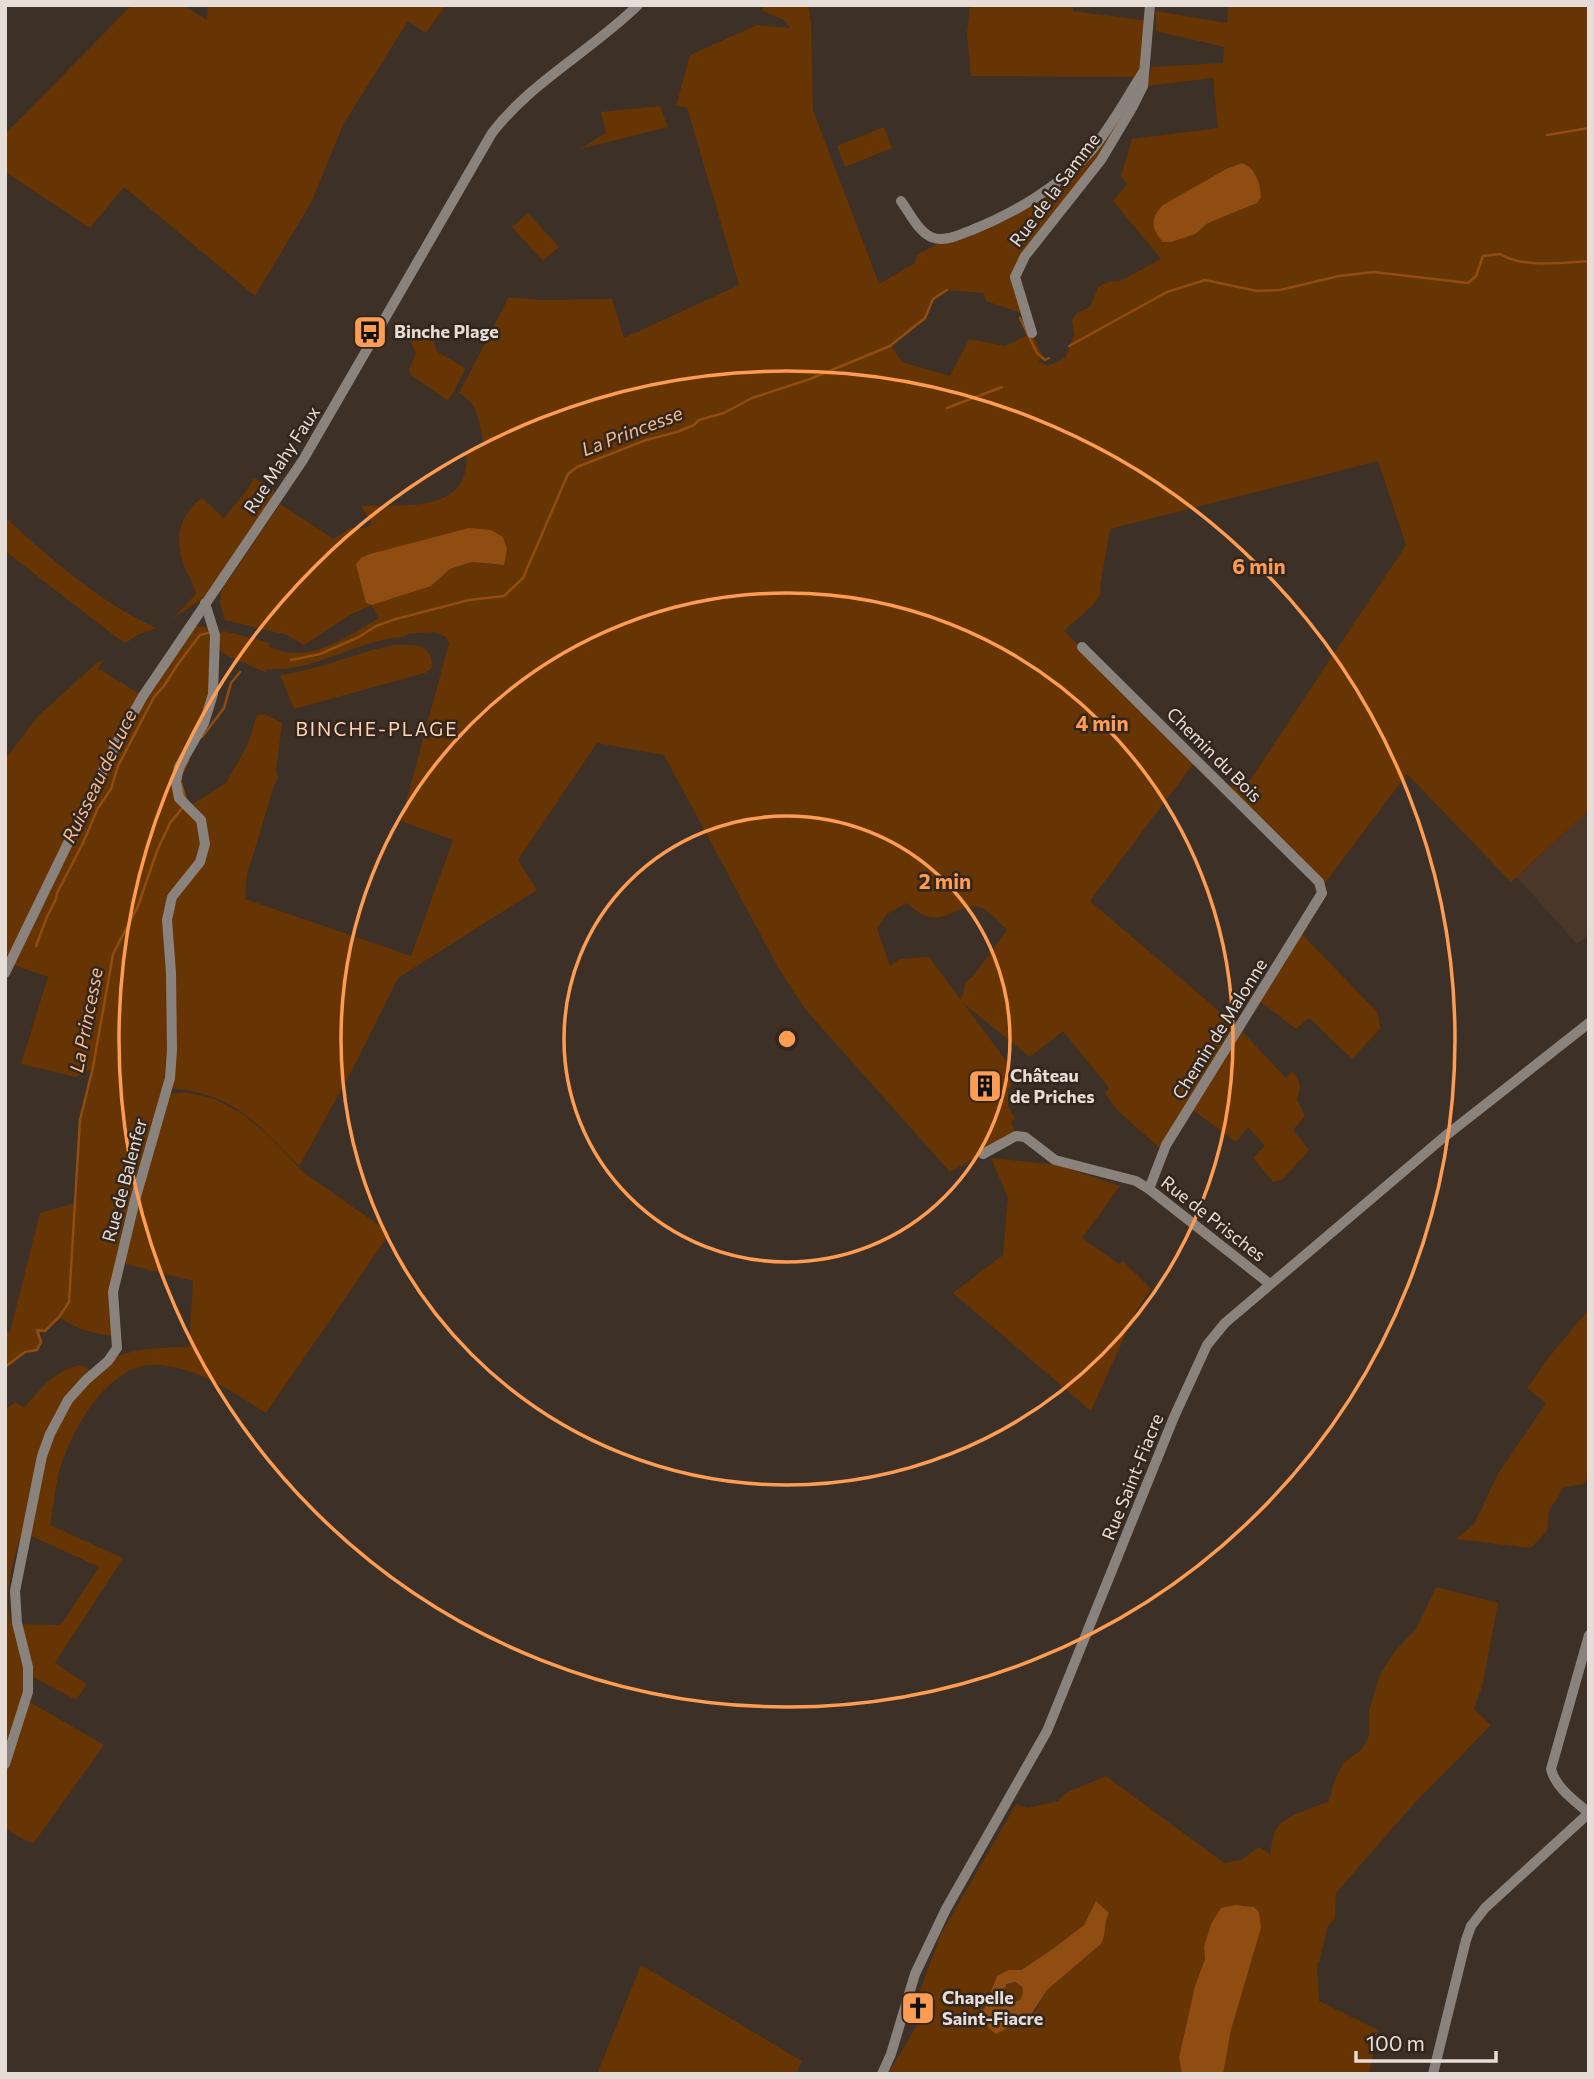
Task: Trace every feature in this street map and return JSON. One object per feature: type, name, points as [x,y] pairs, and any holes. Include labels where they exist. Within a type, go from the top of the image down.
[{"type":"street","points":[[901,201],[917,224],[931,237],[948,238],[994,221],[1024,205],[1072,170],[1092,150],[1144,70],[1150,5]]},
{"type":"street","name":"Rue Mahy Faux","points":[[5,973],[115,747],[143,696],[303,460],[492,133],[534,88],[636,6]]},
{"type":"street","name":"Rue de la Samme","points":[[1032,333],[1017,288],[1016,271],[1101,160],[1143,86],[1144,70]]},
{"type":"street","name":"Rue de Balenfer","points":[[5,1763],[28,1692],[28,1667],[17,1623],[15,1591],[41,1456],[54,1424],[68,1400],[108,1361],[117,1348],[113,1292],[170,1078],[172,973],[167,920],[172,897],[200,862],[205,844],[201,820],[176,791],[177,772],[204,723],[213,694],[215,627],[205,603]]},
{"type":"street","name":"Chemin du Bois","points":[[1082,647],[1226,788],[1322,887]]},
{"type":"street","name":"Chemin de Malonne","points":[[1149,1189],[1166,1145],[1316,903],[1322,893],[1322,887]]},
{"type":"street","name":"Rue Saint-Fiacre","points":[[882,2074],[891,2054],[915,1974],[946,1909],[1047,1731],[1195,1369],[1216,1332],[1444,1137],[1589,1023]]},
{"type":"street","name":"Rue de Prisches","points":[[983,1154],[1016,1136],[1025,1136],[1055,1160],[1136,1181],[1270,1284]]},
{"type":"street","points":[[1433,2074],[1471,1926],[1485,1909],[1589,1813],[1561,1788],[1552,1777],[1550,1769],[1589,1635]]},
{"type":"shaded area","points":[[132,5],[182,5],[207,20],[208,5],[446,5],[426,33],[408,21],[343,125],[311,203],[255,296],[124,187],[90,228],[5,172],[5,134]]},
{"type":"shaded area","points":[[763,5],[808,5],[811,23],[813,110],[879,284],[915,263],[917,255],[948,238],[994,221],[1072,170],[1117,112],[1132,108],[1016,271],[1025,314],[986,301],[983,293],[947,290],[933,299],[925,318],[891,346],[902,362],[950,376],[969,339],[1005,346],[1032,333],[1041,352],[1039,362],[1048,366],[1065,358],[1074,336],[1072,320],[1077,313],[1090,307],[1098,287],[1108,282],[1120,281],[1161,259],[1113,201],[1127,184],[1121,176],[1132,139],[1218,128],[1213,78],[1146,86],[1152,67],[1223,63],[1224,47],[1156,31],[1156,11],[1227,23],[1228,5],[1589,5],[1589,810],[1511,882],[1407,774],[1322,887],[1225,787],[1248,783],[1406,545],[1378,461],[1110,529],[1101,594],[1094,604],[1064,631],[1197,759],[1090,901],[1239,1028],[1286,1078],[1292,1071],[1295,1075],[1299,1084],[1297,1100],[1305,1116],[1293,1130],[1309,1150],[1282,1180],[1273,1182],[1253,1158],[1265,1146],[1248,1127],[1236,1142],[1190,1108],[1164,1152],[1117,1110],[1105,1093],[1109,1088],[1063,1031],[1030,1057],[964,1004],[1019,1078],[1008,1089],[1008,1106],[1015,1118],[1011,1122],[1016,1136],[950,1172],[805,1009],[780,971],[664,755],[597,743],[518,860],[537,890],[398,978],[301,1163],[298,1165],[255,1123],[227,1103],[191,1091],[168,1088],[115,1284],[116,1336],[86,1331],[59,1317],[45,1331],[38,1330],[41,1342],[37,1350],[25,1352],[5,1367],[5,1331],[10,1332],[40,1213],[76,1203],[80,1120],[93,1068],[76,1077],[21,1064],[48,977],[11,964],[5,973],[5,760],[37,717],[99,661],[104,660],[97,670],[143,696],[196,626],[206,627],[219,635],[224,631],[270,643],[268,646],[283,651],[298,653],[340,641],[379,618],[371,605],[350,615],[304,645],[287,635],[225,620],[220,603],[221,591],[280,504],[334,539],[350,528],[365,528],[372,524],[361,506],[432,502],[447,496],[458,486],[465,472],[466,451],[484,446],[475,409],[459,393],[509,297],[543,300],[612,299],[624,338],[739,285],[687,107],[676,106],[690,55],[757,25],[790,28],[784,20],[763,11]],"holes":[[[503,537],[496,565],[472,562],[450,569],[431,586],[371,605]],[[434,632],[446,637],[449,643],[401,821],[453,840],[411,956],[245,899],[247,875],[278,778],[276,772],[282,723],[265,714],[257,715],[247,746],[226,783],[189,806],[185,804],[177,772],[213,694],[216,648],[267,673],[266,669],[301,666],[407,634]],[[906,903],[923,915],[936,918],[975,906],[989,913],[1007,930],[966,982],[961,1000],[929,957],[900,959],[890,966],[877,928],[887,914]]]},
{"type":"shaded area","points":[[970,5],[1073,5],[1073,11],[1149,21],[1140,77],[971,76],[967,34]]},
{"type":"shaded area","points":[[660,106],[668,127],[580,149],[606,133],[601,112]]},
{"type":"shaded area","points":[[884,127],[892,148],[845,167],[837,146]]},
{"type":"shaded area","points":[[1242,163],[1254,172],[1260,187],[1261,198],[1257,203],[1208,223],[1195,234],[1163,242],[1154,228],[1154,219],[1163,205],[1226,169]]},
{"type":"shaded area","points":[[528,213],[559,247],[543,261],[512,227]]},
{"type":"shaded area","points":[[420,328],[432,336],[436,351],[464,367],[465,370],[447,400],[411,375],[409,369],[416,353],[411,342],[412,331]]},
{"type":"shaded area","points":[[254,478],[273,489],[274,497],[211,590],[172,619],[196,594],[184,567],[179,544],[181,527],[188,511],[202,498],[224,518]]},
{"type":"shaded area","points":[[5,517],[97,594],[157,628],[139,634],[126,643],[116,637],[5,551]]},
{"type":"shaded area","points":[[469,528],[491,530],[503,537],[507,549],[504,565],[472,562],[450,569],[431,586],[372,605],[366,603],[356,564],[361,558]]},
{"type":"shaded area","points":[[393,645],[414,645],[425,649],[429,653],[432,668],[425,673],[294,709],[280,675]]},
{"type":"shaded area","points":[[1589,810],[1589,934],[1577,944],[1517,877]]},
{"type":"shaded area","points":[[1299,931],[1378,1013],[1380,1029],[1352,1059],[1309,1018],[1296,1029],[1257,999]]},
{"type":"shaded area","points":[[184,1092],[215,1099],[244,1115],[268,1135],[303,1172],[390,1233],[266,1413],[202,1376],[159,1365],[140,1367],[123,1374],[93,1403],[63,1460],[50,1525],[123,1558],[55,1663],[87,1684],[76,1700],[31,1676],[20,1624],[61,1625],[99,1567],[29,1535],[47,1447],[72,1399],[114,1358],[123,1354],[189,1347],[193,1281],[122,1263],[167,1099],[172,1094]]},
{"type":"shaded area","points":[[991,1158],[1058,1165],[1120,1186],[1082,1238],[1119,1264],[1123,1261],[1151,1289],[1136,1311],[1091,1411],[953,1293],[1003,1255],[1008,1198]]},
{"type":"shaded area","points":[[1589,1309],[1589,1474],[1584,1484],[1564,1487],[1549,1511],[1547,1531],[1531,1548],[1456,1539],[1474,1524],[1498,1474],[1546,1403],[1527,1388]]},
{"type":"shaded area","points":[[81,1365],[91,1371],[57,1413],[11,1570],[8,1610],[22,1653],[25,1682],[19,1713],[5,1754],[5,1409],[16,1402],[24,1408],[56,1376]]},
{"type":"shaded area","points":[[1436,1587],[1498,1603],[1482,1687],[1474,1709],[1491,1725],[1412,1806],[1336,1893],[1335,1918],[1328,1926],[1317,1962],[1319,2001],[1378,2030],[1369,2074],[1223,2074],[1231,2030],[1259,1934],[1259,1912],[1254,1907],[1243,1905],[1216,1918],[1211,1924],[1204,1946],[1205,1959],[1195,1986],[1179,2057],[1182,2074],[888,2074],[930,2003],[919,1993],[941,1934],[1016,1804],[1027,1808],[1058,1801],[1065,1793],[1106,1776],[1224,1863],[1241,1860],[1259,1847],[1270,1854],[1274,1834],[1279,1825],[1329,1801],[1343,1763],[1361,1750],[1369,1736],[1369,1711],[1379,1677],[1394,1652],[1416,1629]],"holes":[[[1096,1902],[1105,1930],[1101,1944],[1047,1990],[1035,2011],[992,2031],[1008,1970],[1020,1970],[1084,1925]]]},
{"type":"shaded area","points":[[28,1701],[104,1745],[33,1844],[5,1829],[5,1770]]},
{"type":"shaded area","points":[[1096,1901],[1109,1913],[1101,1944],[1047,1990],[1030,2016],[996,2034],[993,2032],[979,2013],[985,2008],[997,1976],[1008,1970],[1021,1970],[1084,1925]],"holes":[[[1015,1982],[1022,1987],[1020,2000],[1012,2003],[1006,2000],[1003,1992],[1007,1984]]]},
{"type":"shaded area","points":[[1236,1905],[1254,1907],[1259,1912],[1261,1928],[1231,2030],[1223,2074],[1182,2074],[1179,2057],[1195,1986],[1205,1959],[1204,1946],[1211,1924],[1221,1908]]},
{"type":"shaded area","points":[[641,1965],[802,2061],[796,2074],[597,2074]]},
{"type":"shaded area","points":[[1013,1983],[1020,1986],[1023,1993],[1020,2000],[1013,2003],[1006,2000],[1003,1993],[1006,1986]]},
{"type":"waterway","points":[[1547,135],[1589,128]]},
{"type":"waterway","name":"La Princesse","points":[[1069,346],[1167,292],[1205,280],[1257,291],[1280,290],[1339,276],[1374,272],[1468,283],[1476,276],[1483,256],[1500,254],[1519,261],[1543,264],[1589,261]]},
{"type":"waterway","name":"La Princesse","points":[[291,660],[320,654],[396,619],[469,600],[504,596],[523,578],[568,474],[577,467],[646,440],[677,432],[699,420],[724,413],[752,398],[810,379],[890,346],[925,318],[933,299],[947,290]]},
{"type":"waterway","points":[[1020,318],[1037,353],[1045,360],[1049,358]]},
{"type":"waterway","points":[[947,408],[1002,387]]},
{"type":"waterway","name":"Ruisseau de Luce","points":[[36,946],[57,893],[98,808],[111,789],[118,766],[154,697],[200,635],[208,633]]},
{"type":"waterway","name":"La Princesse","points":[[202,737],[224,708],[231,683],[240,672]]},
{"type":"waterway","name":"La Princesse","points":[[182,773],[188,760]]},
{"type":"waterway","name":"La Princesse","points":[[181,783],[186,800]]},
{"type":"waterway","name":"La Princesse","points":[[5,1367],[25,1352],[37,1350],[41,1342],[37,1330],[45,1331],[69,1302],[80,1120],[93,1067],[113,954],[138,906],[170,823],[183,807]]},
{"type":"place","name":"Binche Plage","points":[[370,332]]},
{"type":"place","name":"Château de Priches","points":[[985,1086]]},
{"type":"place","name":"Chapelle Saint-Fiacre","points":[[918,2008]]},
{"type":"district","name":"BINCHE-PLAGE","points":[[377,729]]}]
